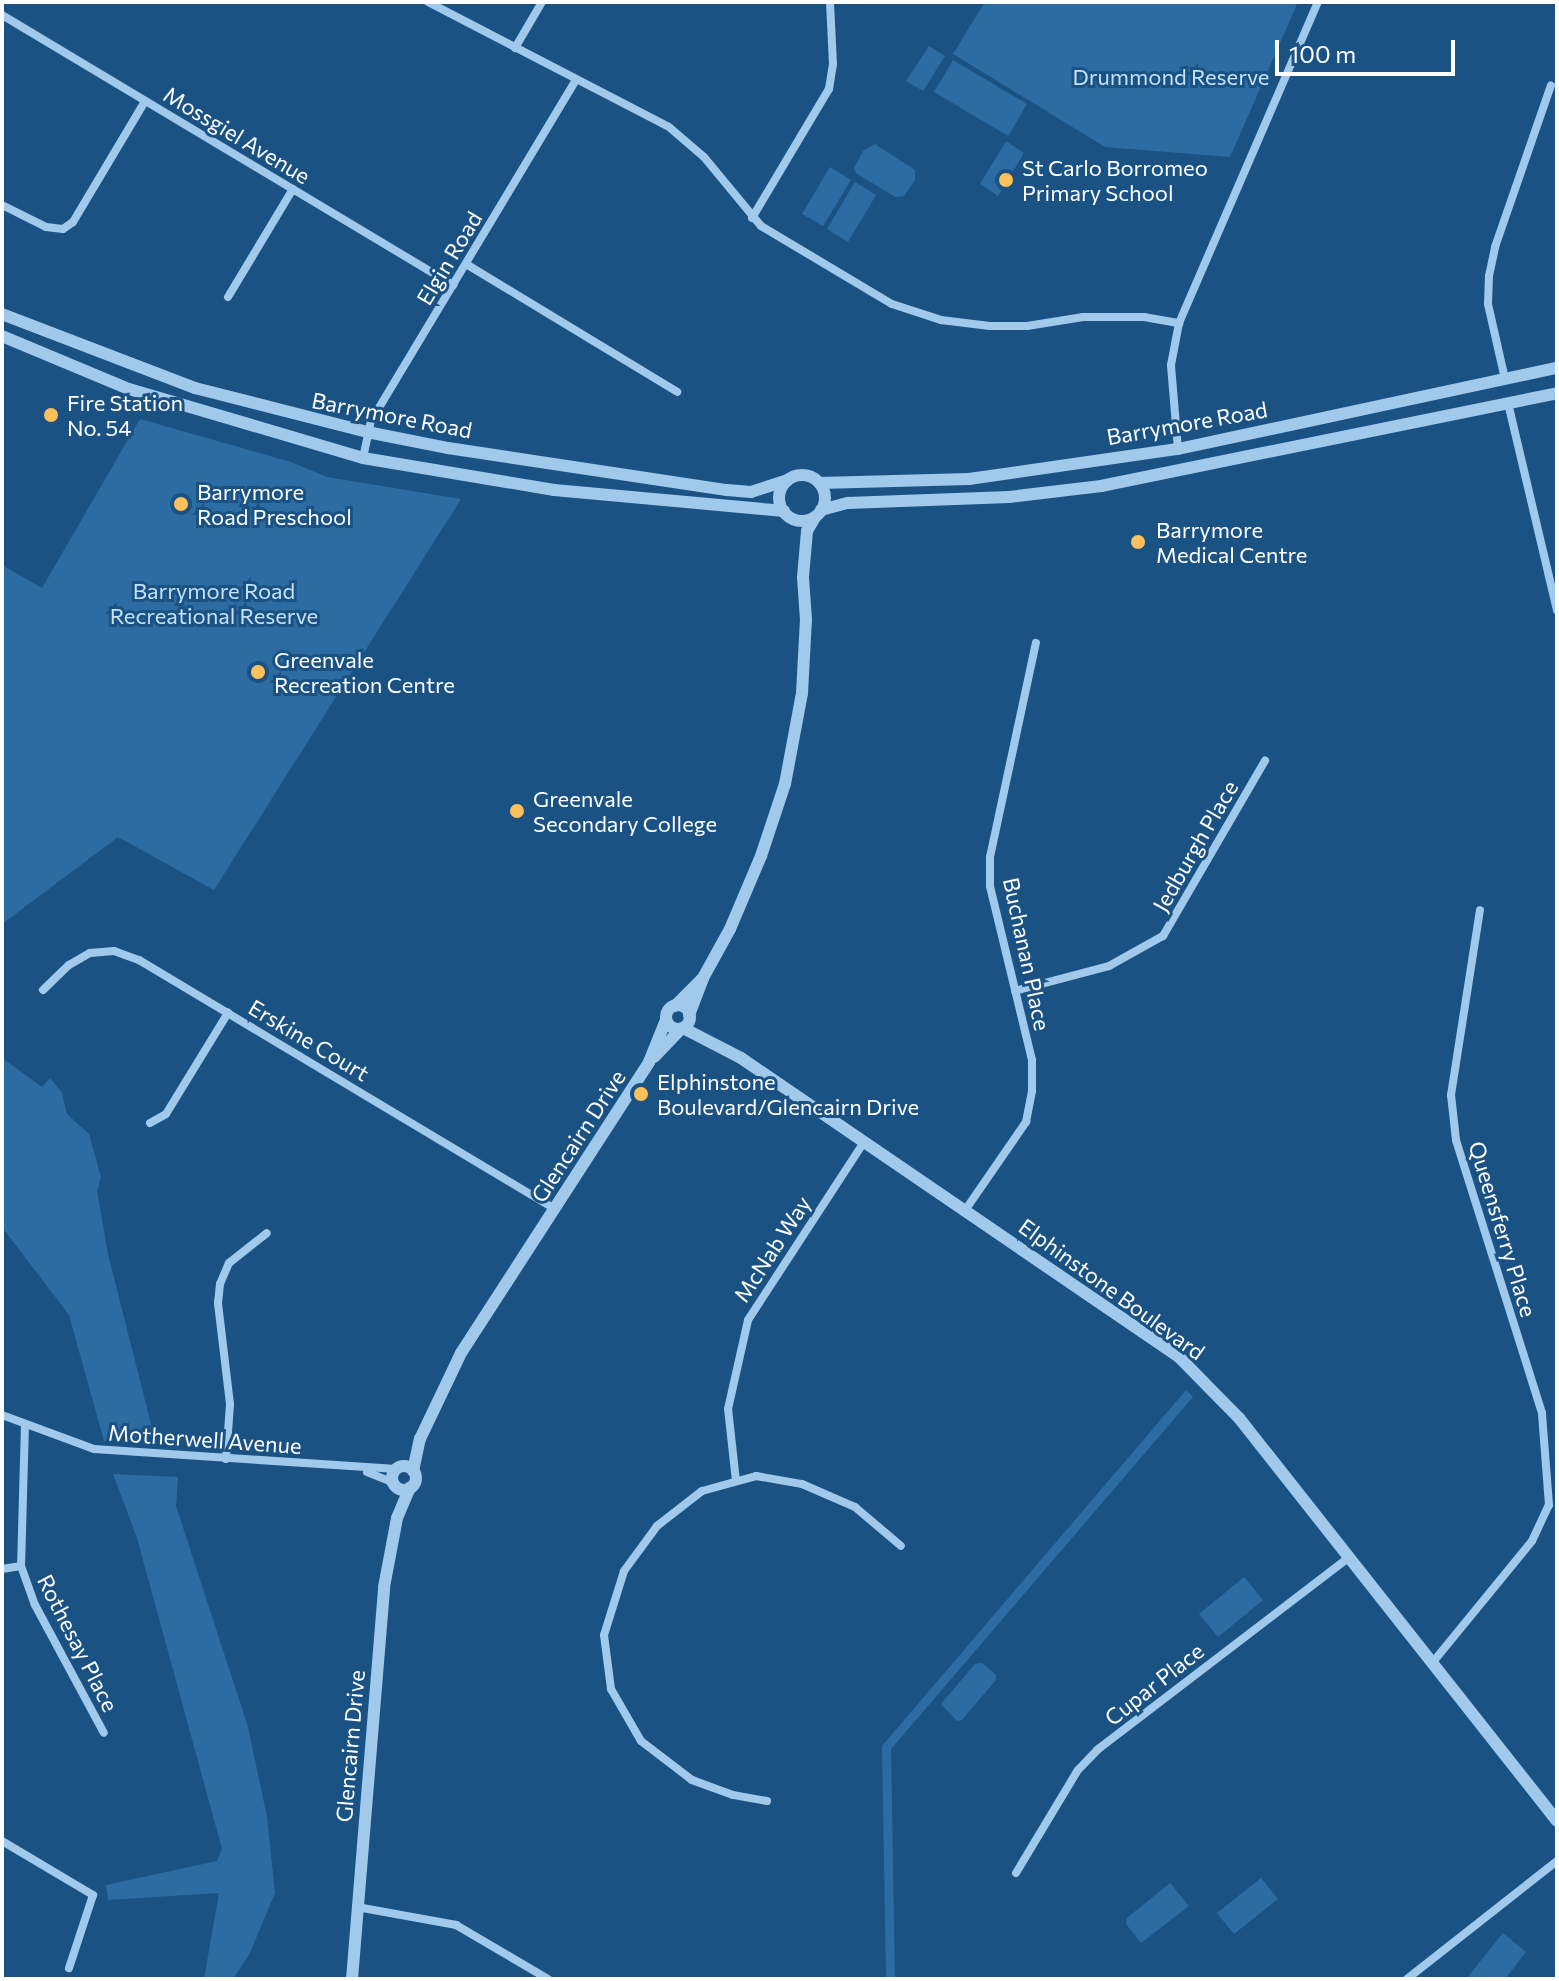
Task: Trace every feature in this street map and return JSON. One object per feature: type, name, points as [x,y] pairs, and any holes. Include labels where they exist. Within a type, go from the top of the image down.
[{"type":"street","points":[[428,2],[677,134],[713,167],[765,230],[879,298],[932,318],[990,326],[1027,326],[1083,317],[1144,317],[1179,323]]},
{"type":"street","points":[[515,48],[542,2]]},
{"type":"street","points":[[752,218],[768,197],[829,89],[833,64],[830,2]]},
{"type":"street","points":[[1181,471],[1171,380],[1179,323],[1318,2]]},
{"type":"street","name":"Mossgiel Avenue","points":[[2,15],[453,285]]},
{"type":"street","name":"Elgin Road","points":[[363,458],[367,432],[576,80]]},
{"type":"street","points":[[1551,85],[1495,247],[1489,276],[1488,304],[1557,610]]},
{"type":"street","points":[[2,205],[46,227],[63,229],[73,222],[145,101]]},
{"type":"street","points":[[228,297],[293,189]]},
{"type":"street","points":[[466,264],[677,392]]},
{"type":"street","name":"Barrymore Road","points":[[2,314],[195,388],[367,432],[448,448],[727,490],[751,492],[788,480]]},
{"type":"street","name":"Barrymore Road","points":[[2,336],[129,389],[363,458],[554,490],[788,515]]},
{"type":"street","name":"Barrymore Road","points":[[820,483],[969,479],[1178,449],[1557,368]]},
{"type":"street","name":"Barrymore Road","points":[[818,514],[848,503],[1009,497],[1101,486],[1557,393]]},
{"type":"street","points":[[805,475],[820,483],[825,497],[818,514],[788,515],[779,499],[788,480],[805,475]]},
{"type":"street","name":"Glencairn Drive","points":[[397,1518],[395,1476],[420,1439],[461,1353],[649,1062],[686,1022],[703,978],[730,929],[761,856],[785,784],[802,693],[807,531],[818,514]]},
{"type":"street","name":"Glencairn Drive","points":[[788,515],[800,531],[805,557]]},
{"type":"street","name":"Buchanan Place","points":[[966,1209],[1026,1122],[1032,1091],[1032,1060],[990,886],[990,857],[1036,643]]},
{"type":"street","name":"Jedburgh Place","points":[[1015,991],[1109,966],[1163,936],[1265,761]]},
{"type":"street","name":"Queensferry Place","points":[[1433,1662],[1532,1541],[1553,1505],[1542,1413],[1456,1140],[1451,1095],[1480,910]]},
{"type":"street","name":"Erskine Court","points":[[43,990],[69,965],[90,953],[114,951],[139,960],[555,1209]]},
{"type":"street","name":"Glencairn Drive","points":[[649,1062],[666,1013],[703,978]]},
{"type":"street","points":[[666,1020],[670,1027],[686,1022],[682,1006],[675,1006]]},
{"type":"street","points":[[150,1123],[166,1114],[228,1013]]},
{"type":"street","name":"Elphinstone Boulevard","points":[[686,1022],[966,1209],[1179,1357],[1239,1418],[1557,1821]]},
{"type":"street","name":"McNab Way","points":[[736,1481],[728,1409],[748,1320],[864,1142]]},
{"type":"street","points":[[226,1459],[230,1404],[218,1303],[220,1284],[229,1263],[267,1233]]},
{"type":"street","name":"Motherwell Avenue","points":[[2,1415],[94,1449],[363,1470],[395,1476]]},
{"type":"street","name":"Rothesay Place","points":[[25,1424],[21,1566],[35,1605],[104,1733]]},
{"type":"street","name":"Glencairn Drive","points":[[352,1979],[384,1587],[397,1518],[416,1479],[413,1471],[420,1439]]},
{"type":"street","points":[[410,1488],[400,1490],[395,1476],[413,1471]]},
{"type":"street","points":[[767,1801],[733,1795],[692,1780],[641,1741],[611,1689],[604,1635],[624,1571],[657,1526],[702,1491],[756,1476],[802,1484],[855,1507],[901,1546]]},
{"type":"street","name":"Cupar Place","points":[[1016,1873],[1078,1770],[1097,1750],[1349,1557]]},
{"type":"street","points":[[2,1569],[21,1566]]},
{"type":"street","points":[[2,1841],[93,1895],[69,1968]]},
{"type":"street","points":[[1407,1979],[1557,1861]]},
{"type":"street","points":[[357,1907],[456,1925],[548,1979]]},
{"type":"green space","name":"Drummond Reserve","points":[[985,2],[1298,2],[1230,157],[1105,147],[953,54]]},
{"type":"green space","points":[[929,46],[945,56],[923,91],[906,81]]},
{"type":"green space","points":[[953,60],[1027,104],[1008,136],[934,92]]},
{"type":"green space","points":[[1006,141],[1024,153],[998,196],[980,184]]},
{"type":"green space","points":[[875,144],[915,170],[915,180],[904,196],[895,197],[856,173],[854,168],[863,151]]},
{"type":"green space","points":[[830,167],[851,180],[823,226],[802,214]]},
{"type":"green space","points":[[855,182],[876,195],[848,242],[827,229]]},
{"type":"green space","name":"Barrymore Road Recreational Reserve","points":[[140,419],[291,462],[327,477],[461,499],[214,890],[118,837],[2,924],[2,565],[42,588]]},
{"type":"green space","points":[[2,1058],[42,1087],[50,1078],[62,1093],[67,1114],[89,1134],[101,1177],[97,1191],[108,1254],[156,1444],[104,1441],[69,1315],[2,1227]]},
{"type":"green space","points":[[1186,1390],[1193,1397],[891,1749],[895,1979],[886,1979],[882,1746]]},
{"type":"green space","points":[[113,1474],[178,1477],[176,1506],[248,1727],[267,1817],[275,1893],[249,1955],[233,1979],[204,1979],[219,1893],[108,1900],[106,1885],[217,1861],[222,1849],[137,1538]]},
{"type":"green space","points":[[1244,1577],[1263,1600],[1218,1637],[1199,1614]]},
{"type":"green space","points":[[982,1663],[996,1675],[996,1680],[962,1720],[957,1721],[941,1704],[975,1664]]},
{"type":"green space","points":[[1261,1878],[1278,1899],[1234,1934],[1217,1913]]},
{"type":"green space","points":[[1170,1883],[1189,1906],[1141,1943],[1126,1924],[1127,1918]]},
{"type":"green space","points":[[1503,1933],[1526,1952],[1505,1979],[1466,1979]]},
{"type":"place","name":"St Carlo Borromeo Primary School","points":[[1006,180]]},
{"type":"place","name":"Fire Station No. 54","points":[[51,415]]},
{"type":"place","name":"Barrymore Road Preschool","points":[[181,504]]},
{"type":"place","name":"Barrymore Medical Centre","points":[[1138,542]]},
{"type":"place","name":"Greenvale Recreation Centre","points":[[258,672]]},
{"type":"place","name":"Greenvale Secondary College","points":[[517,811]]},
{"type":"place","name":"Elphinstone Boulevard/Glencairn Drive","points":[[641,1094]]}]
